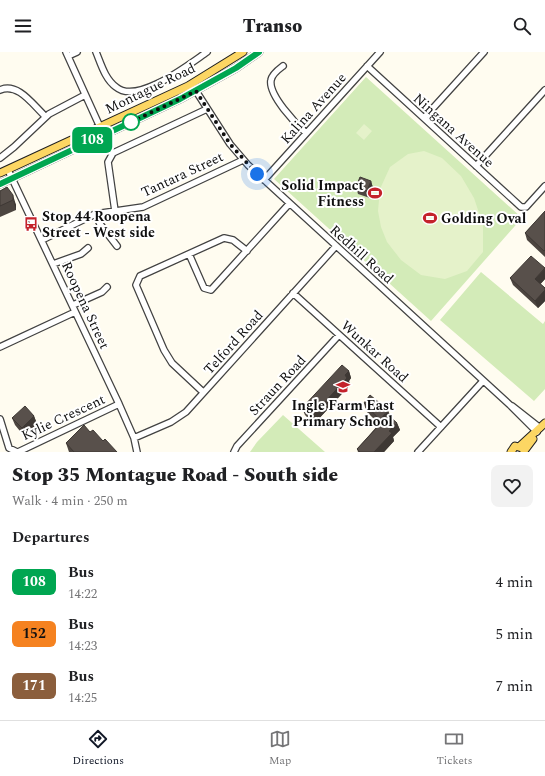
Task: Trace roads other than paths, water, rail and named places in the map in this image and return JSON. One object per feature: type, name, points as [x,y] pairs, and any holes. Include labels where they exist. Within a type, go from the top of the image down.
[{"type":"main road","name":"Montague Road","points":[[0,173],[191,84],[243,52]]},
{"type":"main road","name":"Montague Road","points":[[0,184],[196,91],[236,68],[259,52]]},
{"type":"main road","points":[[191,84],[196,91]]},
{"type":"main road","points":[[100,127],[103,135]]},
{"type":"main road","points":[[511,452],[515,446],[522,450],[539,429]]},
{"type":"street","points":[[77,52],[67,54],[100,127]]},
{"type":"street","points":[[96,52],[112,84],[120,90],[133,92],[152,85],[207,52]]},
{"type":"street","name":"Kalina Avenue","points":[[264,180],[380,52]]},
{"type":"street","points":[[424,118],[484,52]]},
{"type":"street","points":[[283,66],[272,77],[271,86],[289,116],[306,133]]},
{"type":"street","name":"Ningana Avenue","points":[[367,66],[521,207],[526,207],[545,186]]},
{"type":"street","points":[[0,90],[15,88],[46,116]]},
{"type":"street","points":[[476,166],[545,90]]},
{"type":"street","name":"Redhill Road","points":[[196,91],[242,160],[510,405],[515,412],[539,429]]},
{"type":"street","points":[[0,158],[14,147],[46,116],[85,94]]},
{"type":"street","points":[[115,211],[108,162],[113,153],[207,109]]},
{"type":"street","name":"Tantara Street","points":[[42,240],[95,214],[143,206],[242,160]]},
{"type":"street","name":"Roopena Street","points":[[8,170],[119,404],[134,438],[137,452]]},
{"type":"street","points":[[189,254],[204,288],[212,290],[289,204]]},
{"type":"street","points":[[95,214],[100,224],[117,246]]},
{"type":"street","points":[[203,392],[172,363],[164,350],[136,285],[140,276],[224,238],[233,240],[247,251]]},
{"type":"street","name":"Telford Road","points":[[134,438],[171,422],[186,412],[336,246]]},
{"type":"street","points":[[53,264],[81,254],[88,248]]},
{"type":"street","points":[[72,305],[102,292],[107,287]]},
{"type":"street","name":"Wunkar Road","points":[[294,293],[441,427]]},
{"type":"street","points":[[0,347],[75,312]]},
{"type":"street","name":"Straun Road","points":[[234,452],[237,446],[340,335]]},
{"type":"street","points":[[418,452],[483,381]]},
{"type":"street","name":"Kylie Crescent","points":[[0,419],[9,448],[17,452],[119,404]]},
{"type":"place","name":"Solid Impact Fitness","points":[[375,193]]},
{"type":"place","name":"Golding Oval","points":[[430,218]]},
{"type":"place","name":"Stop 44 Roopena Street - West side","points":[[31,224]]},
{"type":"place","name":"Ingle Farm East Primary School","points":[[343,387]]}]
